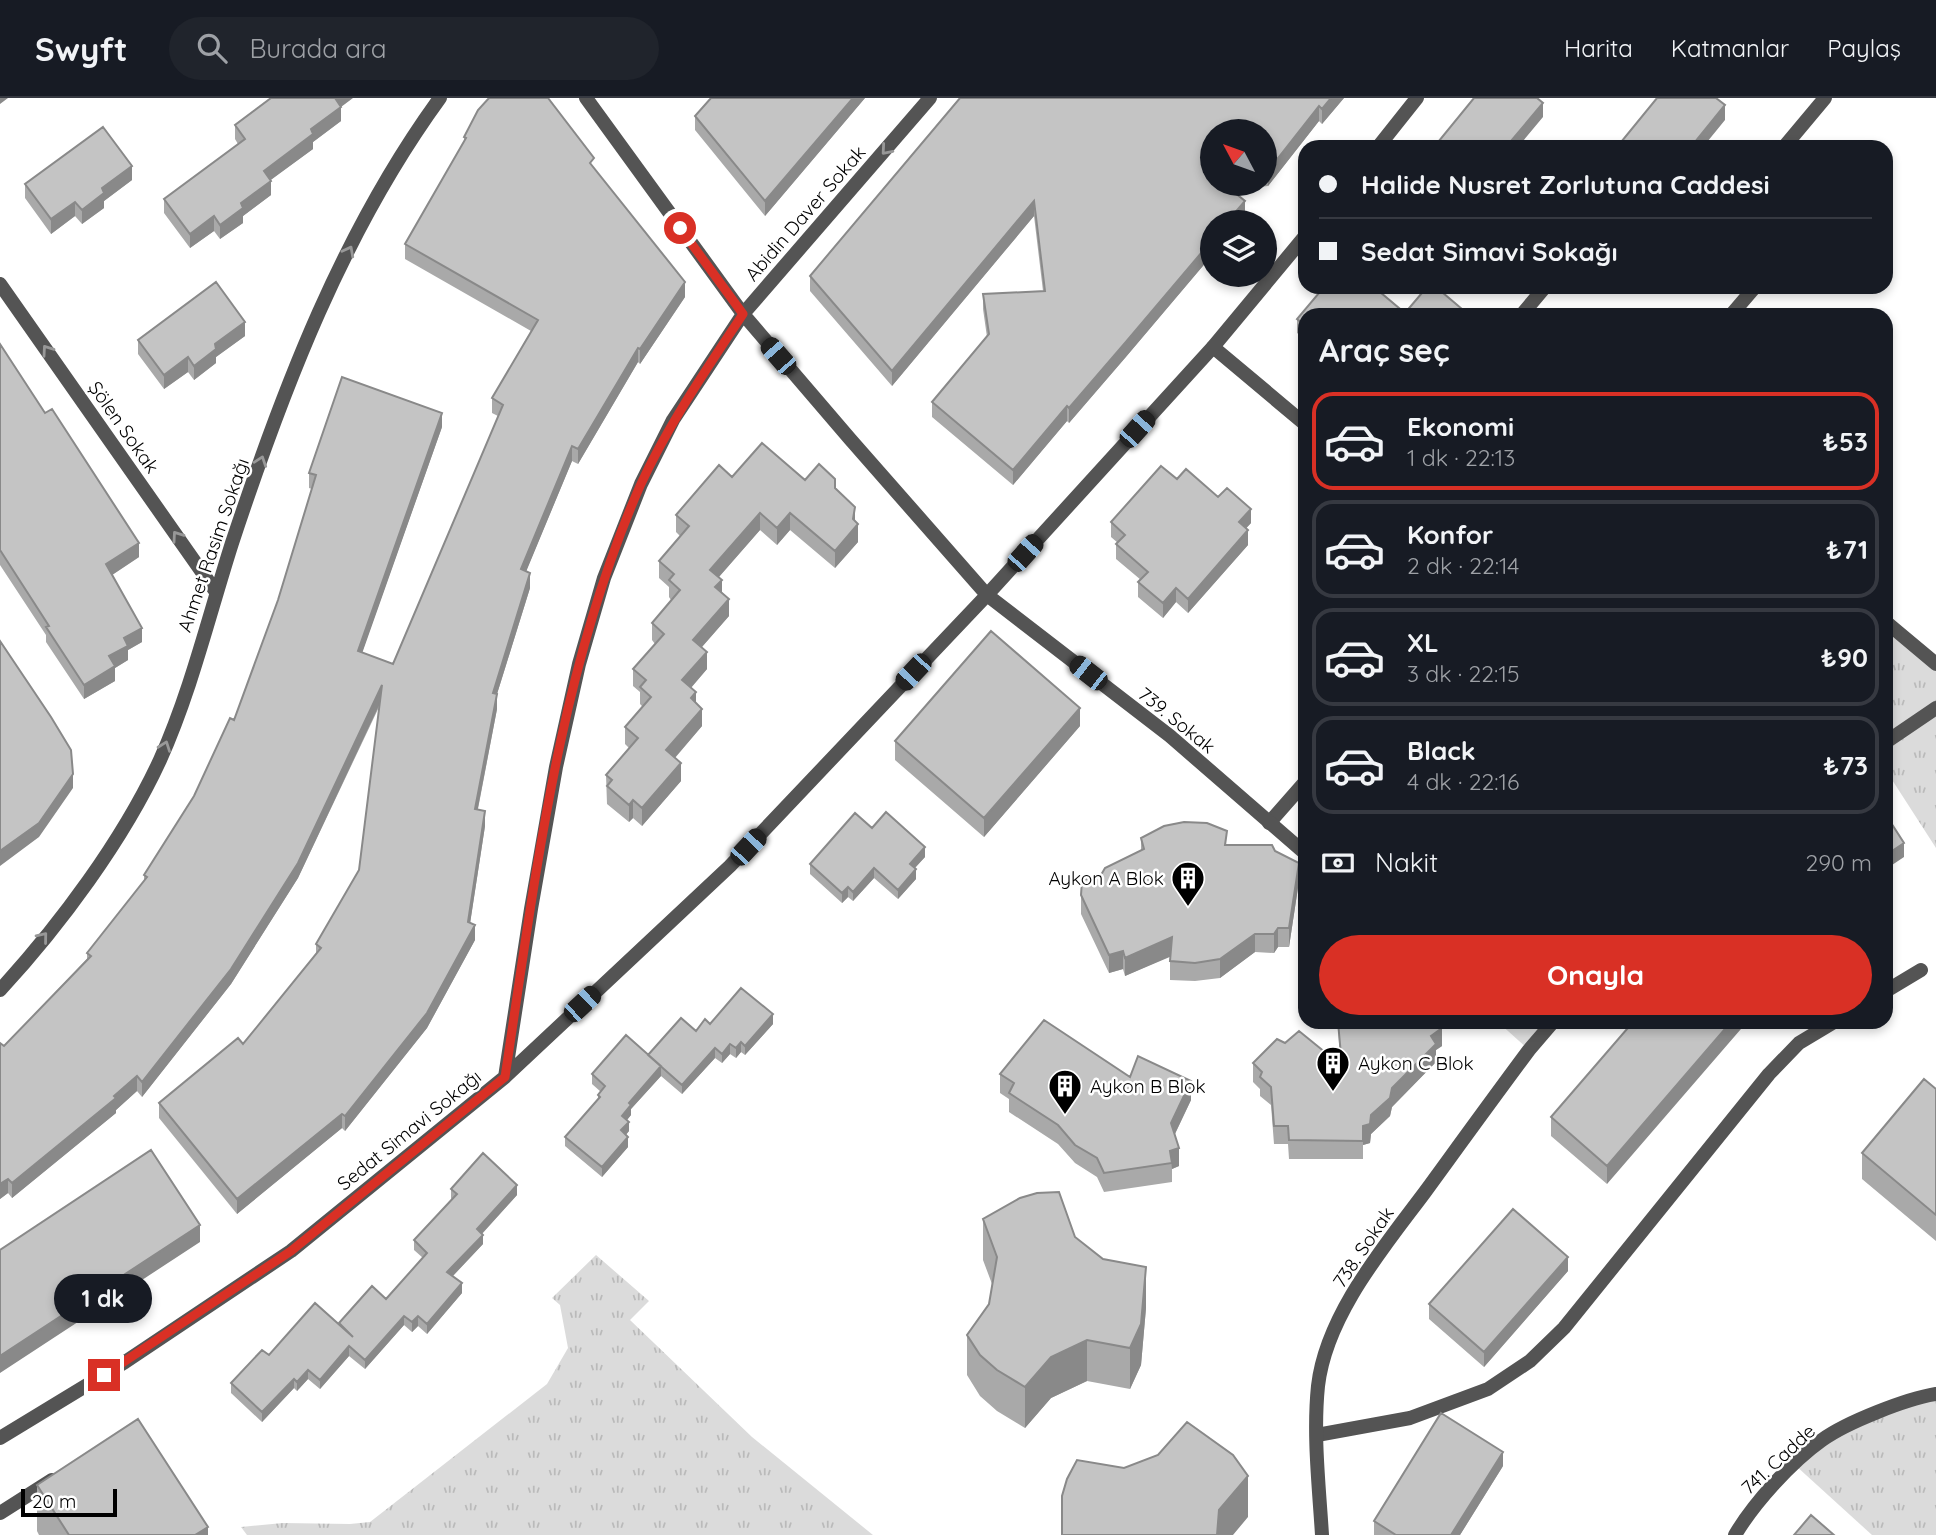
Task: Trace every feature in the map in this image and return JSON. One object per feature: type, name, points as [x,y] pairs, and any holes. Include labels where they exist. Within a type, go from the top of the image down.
[{"type":"street","name":"Ahmet Rasim Sokağı","points":[[3,981],[70,904],[124,828],[160,759],[265,449],[329,289],[391,174],[440,98]]},
{"type":"street","name":"739. Sokak","points":[[586,98],[743,314],[987,595],[1170,736],[1298,848]]},
{"type":"street","name":"Abidin Daver Sokak","points":[[505,1077],[556,767],[579,663],[604,578],[642,484],[673,421],[743,314],[930,98]]},
{"type":"street","points":[[1384,140],[1417,98]]},
{"type":"street","points":[[1790,140],[1825,98]]},
{"type":"street","name":"Sedat Simavi Sokağı","points":[[0,1438],[125,1362],[291,1251],[505,1077],[730,866],[987,595],[1213,346],[1298,245]]},
{"type":"street","name":"Şölen Sokak","points":[[0,284],[216,592]]},
{"type":"street","points":[[1527,308],[1539,294]]},
{"type":"street","points":[[1737,308],[1749,294]]},
{"type":"street","points":[[1213,346],[1298,418]]},
{"type":"street","points":[[1893,628],[1936,664]]},
{"type":"street","points":[[1893,737],[1936,708]]},
{"type":"street","points":[[1269,823],[1298,789]]},
{"type":"street","points":[[1893,986],[1920,970]]},
{"type":"street","name":"738. Sokak","points":[[1322,1535],[1317,1435],[1318,1384],[1337,1323],[1387,1244],[1547,1029]]},
{"type":"street","points":[[1317,1435],[1410,1418],[1488,1389],[1530,1361],[1564,1328],[1769,1074],[1799,1043],[1822,1029]]},
{"type":"street","name":"741. Cadde","points":[[1735,1535],[1748,1514],[1783,1476],[1822,1440],[1874,1414],[1922,1396],[1936,1394]]},
{"type":"street","points":[[0,1513],[65,1471]]},
{"type":"green space","points":[[1893,628],[1936,664],[1936,848],[1893,781]]},
{"type":"green space","points":[[1506,1029],[1547,1029],[1529,1050]]},
{"type":"green space","points":[[596,1255],[649,1301],[630,1320],[752,1437],[873,1535],[247,1535],[241,1527],[283,1523],[370,1522],[547,1384],[568,1348],[560,1305],[552,1298]]},
{"type":"green space","points":[[1936,1394],[1936,1535],[1872,1535],[1795,1465],[1822,1440]]},
{"type":"building","points":[[271,98],[335,98],[341,107],[311,129],[313,134],[264,171],[271,181],[241,203],[243,208],[220,225],[214,216],[190,234],[164,199],[245,139],[235,125]]},
{"type":"building","points":[[489,98],[548,98],[594,158],[590,163],[685,282],[640,349],[638,348],[578,449],[572,446],[521,569],[530,573],[493,693],[497,694],[475,809],[485,811],[468,922],[475,925],[427,1013],[345,1116],[342,1114],[237,1199],[159,1103],[238,1038],[243,1044],[321,948],[316,944],[359,870],[382,685],[298,863],[231,969],[142,1082],[137,1076],[114,1096],[116,1098],[12,1183],[8,1179],[0,1184],[0,1043],[4,1046],[91,956],[87,953],[147,877],[144,875],[194,796],[230,718],[234,720],[278,600],[316,475],[309,473],[342,377],[442,413],[358,651],[393,664],[503,405],[492,398],[538,320],[405,244],[466,138],[464,137],[478,110]]},
{"type":"building","points":[[711,98],[853,98],[765,201],[695,116]]},
{"type":"building","points":[[960,98],[1331,98],[1322,109],[1319,106],[1278,158],[1278,119],[1200,119],[1200,196],[1239,196],[1245,201],[1237,210],[1200,210],[1200,254],[1013,470],[932,402],[989,334],[983,294],[1045,291],[1034,201],[892,371],[810,276]]},
{"type":"building","points":[[1474,98],[1537,98],[1543,103],[1512,140],[1440,140]]},
{"type":"building","points":[[1657,98],[1716,98],[1725,105],[1697,140],[1623,140]]},
{"type":"building","points":[[103,127],[132,166],[102,188],[104,193],[82,210],[75,202],[51,219],[25,184]]},
{"type":"building","points":[[216,282],[245,322],[215,344],[216,349],[194,366],[188,357],[164,375],[138,340]]},
{"type":"building","points":[[1318,294],[1382,294],[1399,308],[1306,308]]},
{"type":"building","points":[[1421,294],[1444,294],[1461,308],[1409,308]]},
{"type":"building","points":[[0,344],[45,413],[52,409],[139,543],[106,564],[142,628],[124,638],[128,646],[109,656],[115,666],[84,685],[0,550]]},
{"type":"building","points":[[762,443],[805,480],[819,464],[835,479],[835,488],[855,507],[853,519],[858,524],[835,551],[790,513],[777,528],[760,513],[710,570],[722,580],[715,587],[729,599],[693,640],[707,652],[682,680],[696,692],[691,698],[702,709],[666,750],[681,763],[642,808],[633,800],[629,805],[607,786],[612,780],[606,775],[638,738],[625,727],[651,697],[640,687],[646,680],[633,669],[664,634],[652,623],[680,590],[669,580],[674,574],[659,561],[689,526],[676,515],[719,465],[732,477]]},
{"type":"building","points":[[1161,466],[1177,479],[1186,469],[1218,497],[1227,488],[1251,509],[1239,522],[1248,530],[1188,599],[1176,588],[1163,603],[1138,582],[1148,572],[1116,544],[1125,535],[1111,522]]},
{"type":"building","points":[[991,631],[1080,708],[984,818],[895,741]]},
{"type":"building","points":[[0,641],[71,750],[73,774],[39,823],[0,851]]},
{"type":"building","points":[[886,812],[925,847],[910,864],[916,869],[898,890],[874,868],[853,892],[848,887],[842,893],[810,864],[855,813],[872,828]]},
{"type":"building","name":"Aykon A Blok","points":[[1184,822],[1207,823],[1227,831],[1225,845],[1272,845],[1275,851],[1298,862],[1289,928],[1278,928],[1274,934],[1255,934],[1220,959],[1195,963],[1170,961],[1172,937],[1125,958],[1123,951],[1109,955],[1081,895],[1082,880],[1101,875],[1105,868],[1144,849],[1141,838],[1164,826]]},
{"type":"building","points":[[1893,826],[1904,843],[1893,850]]},
{"type":"building","points":[[741,988],[773,1014],[745,1046],[741,1042],[736,1048],[730,1044],[722,1054],[715,1048],[682,1085],[648,1055],[681,1018],[696,1031],[705,1019],[710,1024]]},
{"type":"building","name":"Aykon B Blok","points":[[1044,1020],[1130,1077],[1138,1056],[1191,1081],[1171,1123],[1179,1148],[1170,1151],[1172,1163],[1104,1173],[1097,1158],[1075,1145],[1058,1125],[1009,1093],[1014,1083],[1000,1074]]},
{"type":"building","name":"Aykon C Blok","points":[[1339,1029],[1441,1029],[1431,1036],[1436,1044],[1392,1088],[1390,1098],[1371,1115],[1370,1124],[1363,1126],[1363,1141],[1289,1140],[1288,1126],[1274,1126],[1271,1087],[1260,1077],[1262,1072],[1253,1063],[1277,1039],[1285,1043],[1299,1031],[1342,1066]]},
{"type":"building","points":[[1627,1029],[1725,1029],[1607,1166],[1551,1117]]},
{"type":"building","points":[[626,1035],[661,1066],[629,1103],[631,1105],[622,1116],[629,1122],[621,1130],[628,1137],[602,1167],[565,1137],[600,1097],[598,1095],[605,1086],[592,1074]]},
{"type":"building","points":[[1924,1079],[1936,1089],[1936,1215],[1862,1153]]},
{"type":"building","points":[[151,1150],[200,1225],[0,1356],[0,1250]]},
{"type":"building","points":[[483,1153],[517,1185],[477,1229],[483,1235],[447,1272],[462,1283],[427,1324],[418,1316],[412,1322],[404,1316],[365,1360],[349,1346],[320,1380],[308,1370],[297,1382],[294,1379],[262,1412],[231,1383],[262,1350],[269,1355],[315,1303],[353,1337],[339,1323],[372,1286],[386,1299],[427,1253],[414,1240],[457,1194],[451,1189]]},
{"type":"building","points":[[1059,1192],[1075,1237],[1103,1259],[1146,1267],[1141,1324],[1130,1348],[1087,1340],[1051,1357],[1025,1387],[997,1370],[980,1355],[967,1335],[989,1304],[997,1257],[983,1219],[1020,1198],[1037,1193]]},
{"type":"building","points":[[1513,1209],[1568,1257],[1484,1352],[1429,1304]]},
{"type":"building","points":[[1441,1413],[1503,1452],[1451,1535],[1396,1535],[1374,1521]]},
{"type":"building","points":[[138,1419],[208,1527],[195,1535],[69,1535],[37,1485]]},
{"type":"building","points":[[1187,1422],[1233,1455],[1248,1476],[1219,1510],[1217,1535],[1062,1535],[1062,1496],[1077,1460],[1124,1468],[1158,1455]]},
{"type":"building","points":[[1811,1515],[1834,1535],[1794,1535]]},
{"type":"place","name":"Aykon A Blok","points":[[1188,908]]},
{"type":"place","name":"Aykon C Blok","points":[[1333,1093]]},
{"type":"place","name":"Aykon B Blok","points":[[1065,1116]]},
{"type":"route","points":[[104,1375],[291,1251],[505,1077],[556,767],[579,663],[604,578],[642,484],[673,421],[743,314],[680,228]]}]
